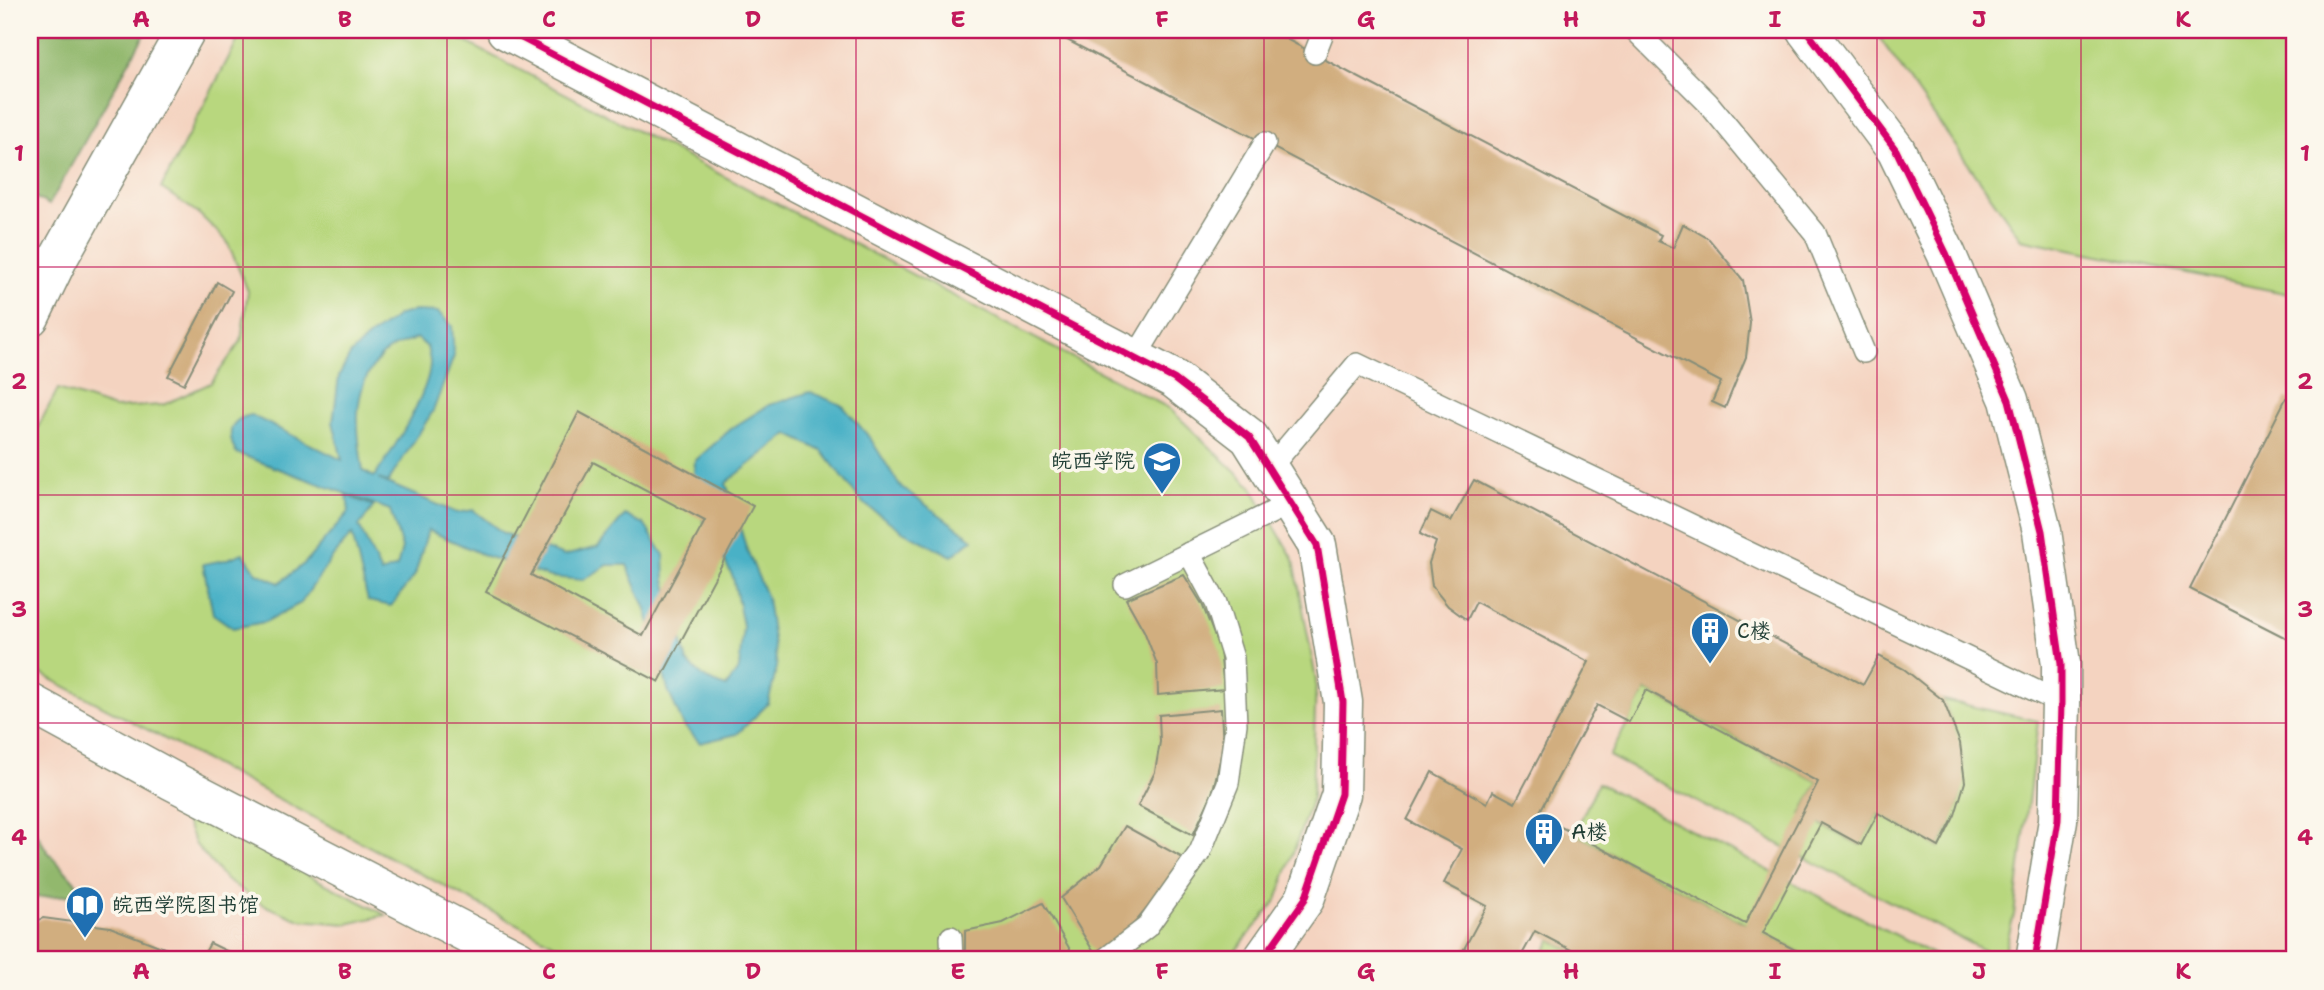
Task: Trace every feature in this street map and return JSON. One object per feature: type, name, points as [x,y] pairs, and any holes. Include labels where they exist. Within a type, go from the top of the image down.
[{"type":"street","points":[[30,317],[44,252],[186,30]]},
{"type":"street","points":[[506,30],[1174,379],[1249,437],[1317,545],[1343,702],[1341,794],[1305,899],[1262,960]]},
{"type":"street","points":[[1806,30],[1896,150],[1946,253],[2009,400],[2042,531],[2061,664],[2061,703],[2058,820],[2035,960]]},
{"type":"street","points":[[30,703],[171,780],[519,960]]},
{"type":"lane","points":[[1315,53],[1324,30]]},
{"type":"lane","points":[[1635,30],[1708,103],[1815,233],[1864,352]]},
{"type":"lane","points":[[1135,358],[1265,143]]},
{"type":"lane","points":[[1269,469],[1357,364],[2061,703]]},
{"type":"lane","points":[[1125,585],[1291,503]]},
{"type":"lane","points":[[1104,960],[1147,927],[1199,852],[1228,783],[1236,724],[1233,658],[1216,603],[1189,553]]},
{"type":"lane","points":[[951,937],[952,960]]},
{"type":"shaded area","name":"皖西学院","points":[[30,30],[2294,30],[2294,960],[30,960]]},
{"type":"green space","points":[[30,30],[147,30],[49,205],[30,195]]},
{"type":"green space","points":[[243,30],[443,30],[1169,408],[1251,486],[1294,560],[1316,680],[1312,798],[1277,900],[1228,960],[585,960],[30,668],[30,442],[58,389],[114,408],[163,405],[211,383],[241,341],[248,291],[227,241],[198,213],[161,188]]},
{"type":"green space","points":[[1874,30],[2294,30],[2294,295],[2021,239]]},
{"type":"green space","points":[[1646,690],[1818,782],[1801,814],[1860,845],[1878,813],[1939,847],[1957,806],[1963,774],[1958,742],[1943,700],[2038,721],[2014,915],[2002,960],[1609,756]]},
{"type":"green space","points":[[1598,783],[1944,960],[1814,960],[1574,834]]},
{"type":"green space","points":[[180,809],[386,915],[347,924],[300,920],[264,905],[226,880],[196,845]]},
{"type":"green space","points":[[30,822],[47,851],[86,894],[30,898]]},
{"type":"green space","points":[[1551,940],[1590,960],[1541,960]]},
{"type":"water","points":[[415,311],[438,312],[452,326],[454,356],[433,411],[388,482],[378,479],[457,513],[473,510],[503,533],[564,556],[598,547],[625,515],[644,524],[664,555],[665,580],[687,662],[706,679],[726,687],[739,668],[743,626],[733,577],[692,499],[695,461],[732,428],[769,405],[810,392],[842,405],[870,438],[900,486],[973,539],[952,556],[904,532],[863,503],[822,451],[788,434],[726,483],[747,550],[767,598],[777,667],[768,704],[737,734],[700,743],[684,726],[669,693],[646,609],[627,565],[608,565],[583,580],[550,577],[486,556],[428,530],[415,575],[391,606],[368,601],[352,534],[301,603],[265,622],[233,628],[213,614],[203,564],[243,553],[257,573],[279,583],[305,563],[349,512],[347,496],[374,506],[359,526],[381,573],[397,567],[402,548],[390,510],[236,453],[231,434],[238,420],[251,415],[342,460],[333,422],[339,376],[350,355],[366,339],[399,315]],"holes":[[[417,338],[427,347],[430,363],[424,389],[399,438],[374,477],[363,471],[359,439],[358,407],[367,377],[375,363],[394,347]]]},
{"type":"building","points":[[1048,30],[1274,30],[1273,32],[1350,73],[1661,235],[1658,241],[1673,248],[1683,224],[1709,239],[1743,280],[1750,323],[1746,357],[1725,408],[1712,402],[1721,382]]},
{"type":"building","points":[[217,282],[232,291],[184,384],[168,376]]},
{"type":"building","points":[[2286,398],[2294,402],[2294,642],[2190,589]]},
{"type":"building","points":[[579,412],[753,506],[659,682],[486,592]],"holes":[[[593,462],[705,521],[643,636],[531,575]]]},
{"type":"building","name":"C楼","points":[[1474,480],[1863,685],[1879,656],[1904,669],[1943,700],[1960,743],[1965,782],[1955,815],[1939,847],[1878,813],[1861,845],[1821,823],[1763,933],[1814,960],[1590,960],[1535,931],[1519,960],[1458,960],[1487,906],[1444,883],[1462,849],[1407,820],[1432,772],[1487,803],[1493,791],[1515,803],[1589,662],[1476,602],[1467,620],[1448,606],[1432,586],[1429,563],[1436,542],[1420,534],[1431,511],[1451,521]],"holes":[[[1646,690],[1818,782],[1745,924],[1538,815],[1597,705],[1629,722]]]},
{"type":"building","points":[[1184,575],[1202,604],[1220,650],[1224,689],[1158,695],[1157,664],[1144,631],[1126,599]]},
{"type":"building","points":[[1221,709],[1223,748],[1212,794],[1193,835],[1138,806],[1155,772],[1160,742],[1159,715]]},
{"type":"building","points":[[1125,826],[1183,858],[1160,893],[1133,925],[1095,954],[1061,898],[1101,865]]},
{"type":"building","points":[[1043,903],[1076,960],[965,960],[965,931],[1003,923]]},
{"type":"building","name":"皖西学院图书馆","points":[[43,918],[110,927],[189,960],[30,960],[30,924]]},
{"type":"building","name":"皖西学院图书馆","points":[[210,943],[245,960],[201,960]]},
{"type":"cycle path","points":[[506,30],[1174,379],[1249,437],[1317,545],[1343,702],[1341,794],[1305,899],[1262,960]]},
{"type":"cycle path","points":[[1806,30],[1896,150],[1946,253],[2009,400],[2042,531],[2061,664],[2061,703],[2058,820],[2035,960]]},
{"type":"place","name":"皖西学院","points":[[1162,495]]},
{"type":"place","name":"C楼","points":[[1710,665]]},
{"type":"place","name":"A楼","points":[[1544,866]]},
{"type":"place","name":"皖西学院图书馆","points":[[85,939]]}]
